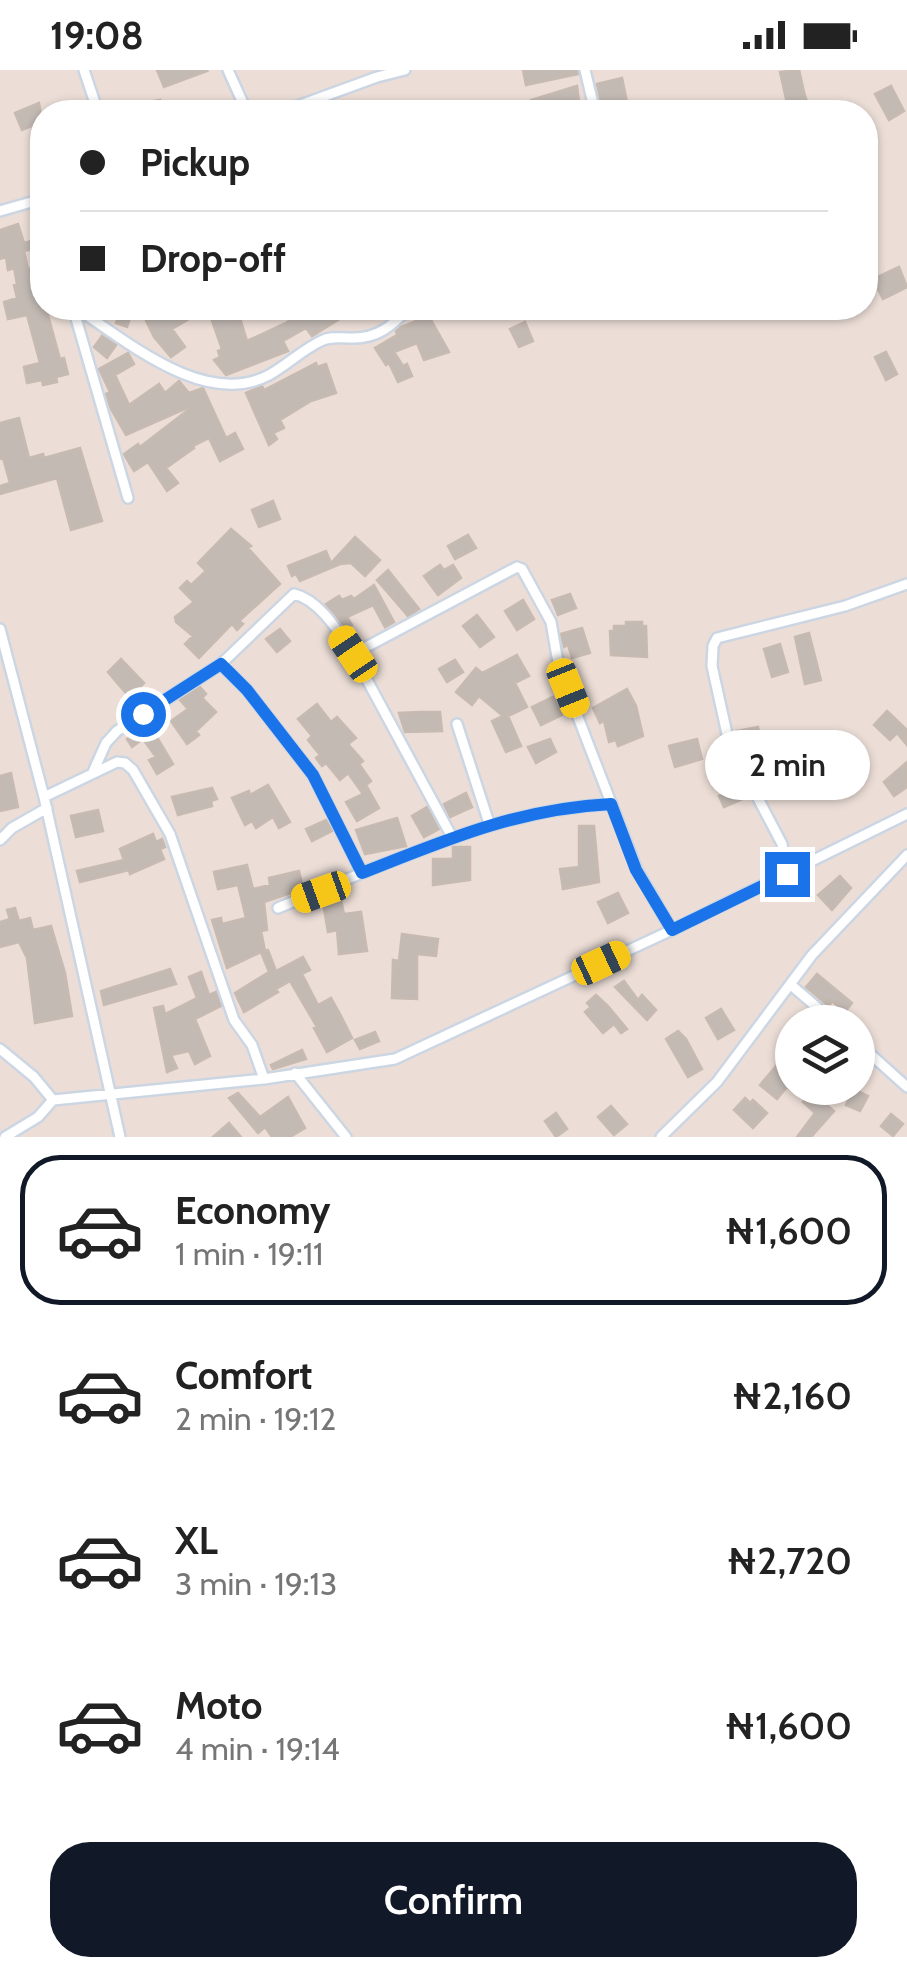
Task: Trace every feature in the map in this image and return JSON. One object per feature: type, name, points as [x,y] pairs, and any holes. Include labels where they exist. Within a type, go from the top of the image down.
[{"type":"street","points":[[84,70],[94,100]]},
{"type":"street","points":[[228,70],[242,100]]},
{"type":"street","points":[[314,100],[405,70]]},
{"type":"street","points":[[585,70],[592,100]]},
{"type":"street","points":[[0,211],[30,202]]},
{"type":"street","points":[[78,320],[128,498]]},
{"type":"street","points":[[93,320],[170,370],[222,383],[250,382],[268,376],[323,339],[374,336],[397,320]]},
{"type":"street","points":[[353,654],[467,596],[513,566],[522,569],[551,622],[559,668],[636,870],[672,930]]},
{"type":"street","points":[[787,874],[782,844],[729,743],[712,666],[712,646],[717,638],[845,606],[907,584]]},
{"type":"street","points":[[93,772],[106,743],[117,731],[221,664],[294,594],[306,598],[353,654],[452,837]]},
{"type":"street","points":[[0,629],[45,803],[120,1137]]},
{"type":"street","points":[[221,664],[247,690],[313,775],[362,873]]},
{"type":"street","points":[[457,724],[489,823]]},
{"type":"street","points":[[0,840],[45,803],[93,772],[117,762],[133,770],[170,834],[234,1020],[252,1045],[264,1079]]},
{"type":"street","points":[[278,908],[489,823],[569,806],[611,804]]},
{"type":"street","points":[[8,1136],[38,1117],[54,1100],[264,1079],[395,1059],[672,930],[907,814]]},
{"type":"street","points":[[661,1137],[718,1082],[812,955],[907,856]]},
{"type":"street","points":[[791,985],[814,1005]]},
{"type":"street","points":[[0,1049],[54,1100]]},
{"type":"street","points":[[875,1058],[907,1087]]},
{"type":"street","points":[[295,1074],[346,1137]]},
{"type":"building","points":[[157,70],[206,70],[207,71],[164,87]]},
{"type":"building","points":[[523,70],[577,70],[578,74],[526,85]]},
{"type":"building","points":[[799,70],[807,100],[786,100],[780,72]]},
{"type":"building","points":[[622,78],[627,100],[600,100],[597,84]]},
{"type":"building","points":[[577,86],[579,100],[531,100]]},
{"type":"building","points":[[891,86],[904,111],[889,120],[875,94]]},
{"type":"building","points":[[30,107],[30,127],[22,130],[15,113]]},
{"type":"building","points":[[18,224],[24,243],[30,241],[30,250],[24,251],[30,269],[30,320],[49,320],[68,374],[56,377],[57,382],[27,383],[24,367],[40,363],[27,315],[8,319],[4,302],[17,298],[17,284],[14,268],[8,270],[6,257],[0,259],[0,230]]},
{"type":"building","points":[[899,267],[907,287],[883,299],[878,277]]},
{"type":"building","points":[[146,320],[187,320],[172,329],[185,347],[171,357]]},
{"type":"building","points":[[212,320],[241,320],[247,341],[290,320],[338,320],[312,336],[306,328],[283,341],[288,351],[226,375],[214,360],[220,357],[218,351],[222,349]]},
{"type":"building","points":[[431,320],[449,352],[424,360],[417,343],[394,352],[403,366],[407,364],[412,376],[398,382],[389,363],[386,365],[375,348],[397,335],[401,327]]},
{"type":"building","points":[[525,322],[533,341],[519,347],[510,329]]},
{"type":"building","points":[[102,336],[116,345],[107,358],[94,347]]},
{"type":"building","points":[[886,352],[897,374],[886,380],[875,357]]},
{"type":"building","points":[[128,353],[134,364],[115,375],[129,405],[159,384],[165,393],[179,381],[189,393],[203,388],[226,438],[235,433],[243,449],[220,461],[209,438],[193,446],[166,468],[178,483],[167,491],[148,462],[134,471],[124,454],[138,444],[140,447],[188,410],[126,435],[111,409],[106,394],[110,392],[99,369]]},
{"type":"building","points":[[316,363],[317,367],[326,364],[336,393],[311,401],[280,420],[284,428],[273,433],[277,439],[269,445],[246,393],[262,386],[264,390]]},
{"type":"building","points":[[19,418],[29,458],[80,448],[102,521],[71,530],[57,478],[0,494],[0,486],[10,483],[3,458],[0,459],[0,423]]},
{"type":"building","points":[[273,501],[280,519],[259,527],[252,510]]},
{"type":"building","points":[[231,529],[251,546],[248,548],[280,584],[239,621],[243,624],[237,630],[232,624],[199,658],[185,644],[193,636],[176,622],[175,617],[194,602],[180,588],[187,581],[191,585],[206,571],[198,563]]},
{"type":"building","points":[[468,535],[476,548],[455,559],[448,546]]},
{"type":"building","points":[[355,537],[380,560],[365,576],[351,563],[300,581],[296,574],[292,576],[288,566],[326,551],[331,563]]},
{"type":"building","points":[[440,565],[444,570],[453,565],[461,578],[438,595],[424,576]]},
{"type":"building","points":[[388,570],[419,609],[408,616],[377,580]]},
{"type":"building","points":[[374,585],[394,622],[385,627],[373,605],[347,617],[352,625],[345,627],[326,604],[339,596],[342,600],[351,596],[354,599]]},
{"type":"building","points":[[570,594],[576,608],[558,615],[552,600]]},
{"type":"building","points":[[523,600],[534,619],[517,630],[505,611]]},
{"type":"building","points":[[477,615],[494,637],[480,647],[463,626]]},
{"type":"building","points":[[626,622],[642,622],[646,626],[647,657],[611,655],[610,631],[614,631],[614,626],[626,626]]},
{"type":"building","points":[[582,628],[590,653],[572,658],[561,634]]},
{"type":"building","points":[[280,629],[290,641],[277,652],[266,639]]},
{"type":"building","points":[[809,633],[821,680],[805,684],[795,637]]},
{"type":"building","points":[[780,644],[788,672],[772,677],[764,649]]},
{"type":"building","points":[[517,655],[529,676],[515,683],[527,707],[508,716],[521,746],[506,752],[492,721],[503,716],[479,696],[472,705],[456,692],[476,668],[482,673]]},
{"type":"building","points":[[121,659],[144,683],[138,696],[134,693],[130,698],[108,672]]},
{"type":"building","points":[[455,660],[463,672],[447,682],[439,669]]},
{"type":"building","points":[[200,687],[206,694],[202,698],[216,712],[187,744],[171,721],[188,709],[180,700]]},
{"type":"building","points":[[627,689],[636,706],[643,736],[618,746],[616,740],[609,742],[604,721],[600,723],[593,708]]},
{"type":"building","points":[[553,697],[562,715],[541,725],[532,707]]},
{"type":"building","points":[[317,704],[331,722],[337,717],[356,738],[348,744],[363,761],[359,764],[371,781],[366,785],[379,808],[357,821],[346,802],[363,794],[348,773],[340,780],[326,763],[322,766],[316,758],[320,755],[308,740],[312,736],[298,719]]},
{"type":"building","points":[[887,711],[907,730],[907,745],[897,733],[890,740],[874,725]]},
{"type":"building","points":[[440,712],[442,731],[405,732],[399,713]]},
{"type":"building","points":[[149,724],[173,764],[157,774],[149,760],[156,757],[143,739],[132,747],[127,739]]},
{"type":"building","points":[[758,727],[762,746],[742,751],[737,731]]},
{"type":"building","points":[[806,732],[819,745],[811,753],[799,739]]},
{"type":"building","points":[[550,739],[556,752],[536,763],[528,747]]},
{"type":"building","points":[[697,739],[702,759],[675,767],[669,746]]},
{"type":"building","points":[[907,762],[907,787],[894,796],[884,782]]},
{"type":"building","points":[[11,773],[18,807],[0,811],[0,776]]},
{"type":"building","points":[[268,785],[290,822],[279,828],[273,817],[256,828],[252,821],[245,825],[232,798],[249,791],[250,795]]},
{"type":"building","points":[[742,786],[747,797],[724,807],[719,796]]},
{"type":"building","points":[[212,788],[217,799],[211,801],[212,806],[178,815],[172,797]]},
{"type":"building","points":[[466,793],[472,807],[450,817],[444,804]]},
{"type":"building","points":[[427,807],[439,829],[424,837],[412,816]]},
{"type":"building","points":[[98,810],[103,831],[76,837],[71,816]]},
{"type":"building","points":[[397,818],[406,846],[365,854],[356,830]]},
{"type":"building","points":[[326,820],[332,831],[312,841],[306,829]]},
{"type":"building","points":[[579,826],[594,826],[599,882],[563,889],[560,869],[579,867]]},
{"type":"building","points":[[153,834],[156,842],[162,839],[164,859],[130,874],[129,870],[80,882],[77,871],[124,860],[120,849]]},
{"type":"building","points":[[453,847],[470,847],[470,880],[433,885],[433,859],[453,859]]},
{"type":"building","points":[[247,865],[253,889],[270,885],[269,878],[299,871],[303,889],[264,902],[267,930],[261,931],[265,951],[268,950],[276,971],[303,957],[310,970],[302,974],[318,1005],[331,998],[340,1014],[352,1038],[327,1052],[290,981],[244,1012],[235,993],[269,972],[261,952],[227,968],[212,920],[221,918],[222,924],[246,918],[238,885],[218,889],[214,872]]},
{"type":"building","points":[[840,876],[851,888],[832,910],[818,895]]},
{"type":"building","points":[[618,893],[628,913],[608,923],[598,902]]},
{"type":"building","points":[[341,900],[344,914],[361,912],[367,951],[339,954],[337,930],[328,932],[323,903]]},
{"type":"building","points":[[15,908],[19,921],[30,918],[33,930],[51,926],[72,1016],[35,1023],[27,958],[19,942],[0,947],[0,922],[10,919],[7,910]]},
{"type":"building","points":[[402,934],[438,939],[436,956],[417,954],[417,999],[392,998],[393,960],[399,961]]},
{"type":"building","points":[[170,969],[176,984],[104,1005],[101,991]]},
{"type":"building","points":[[201,972],[209,995],[216,992],[221,1006],[195,1019],[210,1056],[195,1064],[189,1051],[171,1055],[177,1068],[167,1072],[154,1008],[163,1006],[165,1014],[197,998],[189,977]]},
{"type":"building","points":[[817,974],[852,1003],[837,1005],[832,1001],[828,1005],[806,987]]},
{"type":"building","points":[[624,981],[638,1000],[642,995],[656,1010],[647,1020],[615,987]]},
{"type":"building","points":[[596,995],[627,1029],[621,1033],[614,1024],[603,1033],[585,1012],[591,1007],[587,1003]]},
{"type":"building","points":[[721,1009],[734,1030],[718,1039],[706,1018]]},
{"type":"building","points":[[678,1031],[702,1069],[688,1077],[666,1039]]},
{"type":"building","points":[[375,1032],[379,1041],[360,1049],[355,1040]]},
{"type":"building","points":[[302,1050],[306,1059],[273,1069],[271,1065]]},
{"type":"building","points":[[775,1067],[775,1097],[760,1085]]},
{"type":"building","points":[[238,1093],[260,1117],[288,1097],[305,1128],[290,1137],[272,1137],[265,1127],[258,1133],[229,1098]]},
{"type":"building","points":[[745,1098],[767,1113],[753,1128],[734,1110]]},
{"type":"building","points":[[806,1105],[827,1105],[834,1111],[811,1137],[797,1137],[815,1113]]},
{"type":"building","points":[[611,1106],[627,1124],[614,1135],[598,1117]]},
{"type":"building","points":[[556,1113],[567,1129],[556,1137],[545,1121]]},
{"type":"building","points":[[891,1114],[903,1124],[893,1136],[881,1126]]},
{"type":"building","points":[[229,1123],[241,1137],[213,1137]]},
{"type":"route","points":[[143,714],[221,664],[247,690],[313,775],[362,873],[489,823],[569,806],[611,804],[636,870],[672,930],[787,874]]}]
